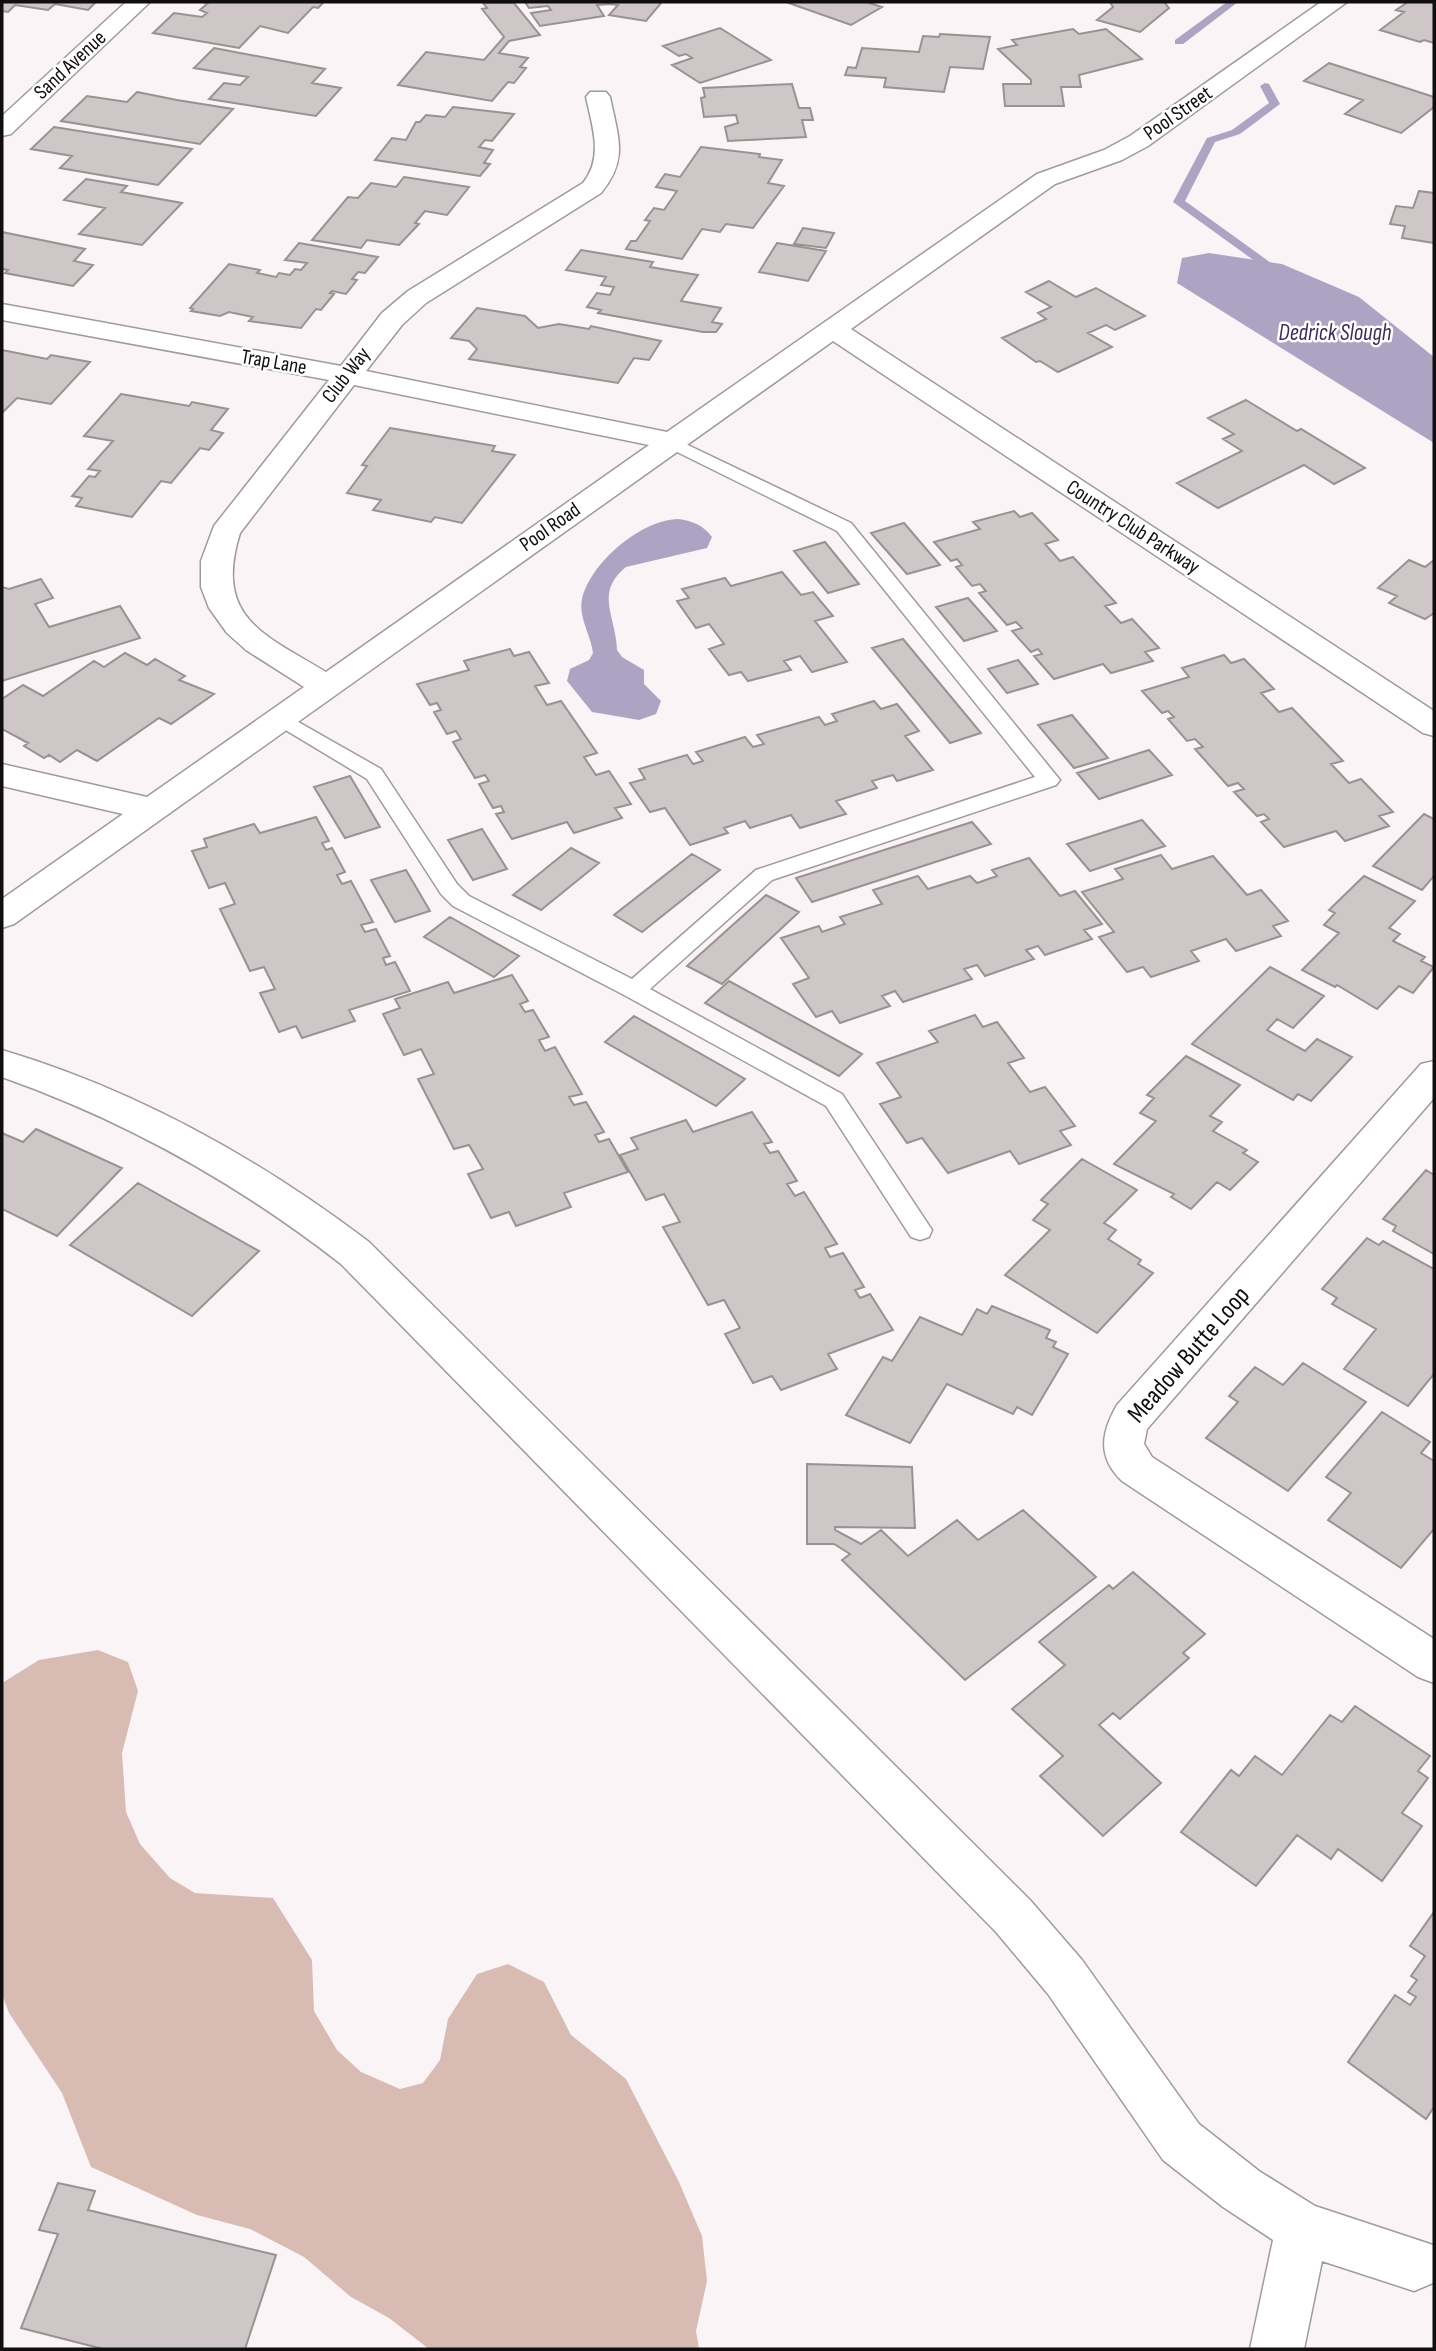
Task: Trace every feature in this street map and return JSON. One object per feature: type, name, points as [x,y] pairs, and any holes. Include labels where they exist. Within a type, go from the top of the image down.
[{"type":"street","name":"Sand Avenue","points":[[2,129],[139,2]]},
{"type":"street","name":"Pool Street","points":[[1008,205],[1046,179],[1113,155],[1139,141],[1336,2]]},
{"type":"street","name":"Club Way","points":[[326,686],[240,629],[216,595],[213,562],[225,532],[376,336],[417,297],[564,208],[592,188],[603,176],[609,153],[598,97]]},
{"type":"street","name":"Pool Road","points":[[2,916],[670,441],[1008,205]]},
{"type":"street","name":"Trap Lane","points":[[2,312],[345,375],[670,441]]},
{"type":"street","name":"Country Club Parkway","points":[[831,328],[1434,726]]},
{"type":"street","points":[[2,775],[154,810]]},
{"type":"street","points":[[2,1063],[99,1097],[179,1135],[264,1186],[355,1253],[1013,1916],[1065,1977],[1181,2142],[1241,2189],[1302,2228],[1414,2264]]},
{"type":"street","name":"Meadow Butte Loop","points":[[1434,1074],[1132,1417],[1122,1436],[1122,1446],[1128,1463],[1136,1469],[1434,1663]]},
{"type":"street","points":[[1277,2349],[1302,2228]]},
{"type":"lane","points":[[634,990],[764,875],[1049,780],[844,527],[670,441]]},
{"type":"lane","points":[[279,720],[369,770],[454,896],[461,901],[634,990],[834,1100],[920,1230]]},
{"type":"shaded area","points":[[98,1650],[128,1662],[138,1691],[122,1753],[126,1812],[140,1844],[170,1878],[195,1893],[273,1898],[312,1960],[314,2011],[337,2050],[361,2072],[400,2089],[423,2083],[440,2060],[448,2019],[477,1974],[508,1964],[544,1982],[571,2035],[626,2079],[679,2182],[702,2236],[707,2281],[696,2331],[699,2349],[429,2349],[389,2318],[351,2297],[304,2257],[250,2229],[197,2215],[91,2167],[62,2093],[9,2013],[2,1994],[2,1683],[39,1660]]},
{"type":"water","name":"Dedrick Slough","points":[[1209,253],[1282,264],[1359,297],[1434,357],[1434,443],[1177,283],[1182,258]]},
{"type":"water","points":[[678,519],[697,524],[709,533],[712,537],[707,548],[626,567],[616,577],[609,596],[617,650],[622,657],[644,670],[644,684],[661,701],[656,714],[639,720],[592,712],[567,681],[570,669],[589,660],[593,653],[581,606],[587,585],[607,558],[634,535],[664,521]]},
{"type":"building","points":[[2,2],[96,2],[88,10],[55,4],[48,10],[15,5],[8,12],[2,11]]},
{"type":"building","points":[[201,2],[324,2],[318,8],[313,7],[288,33],[260,26],[239,48],[153,33],[174,13],[202,17],[207,13],[200,10],[208,3]]},
{"type":"building","points":[[525,2],[662,2],[646,21],[609,15],[618,5],[609,4],[597,5],[604,16],[540,26],[531,13],[551,10],[548,6],[529,8]]},
{"type":"building","points":[[786,2],[866,2],[882,7],[851,25]]},
{"type":"building","points":[[1110,2],[1164,2],[1169,8],[1140,32],[1097,20],[1113,7]]},
{"type":"building","points":[[1408,2],[1434,2],[1434,43],[1424,40],[1420,42],[1380,30],[1404,12],[1396,10]]},
{"type":"building","points":[[483,3],[514,3],[540,35],[509,41],[499,53],[528,58],[520,67],[526,68],[514,83],[508,82],[492,101],[398,85],[426,52],[484,60],[504,37],[482,9],[487,8]]},
{"type":"building","points":[[720,28],[771,60],[700,83],[672,65],[692,58],[686,54],[679,56],[663,46]]},
{"type":"building","points":[[1073,29],[1079,34],[1106,29],[1142,59],[1079,75],[1081,87],[1061,87],[1064,106],[1005,106],[1003,84],[1031,84],[1031,80],[998,49],[1017,45],[1012,40]]},
{"type":"building","points":[[940,34],[990,37],[983,69],[950,67],[944,92],[884,87],[886,78],[845,75],[848,67],[856,68],[862,48],[919,52],[923,36],[939,37]]},
{"type":"building","points":[[214,48],[325,69],[312,83],[341,88],[316,116],[209,99],[224,83],[240,85],[248,77],[194,68]]},
{"type":"building","points":[[1329,63],[1434,97],[1434,107],[1401,133],[1345,114],[1363,100],[1304,81]]},
{"type":"building","points":[[792,84],[799,108],[810,108],[813,120],[802,120],[806,137],[728,141],[725,127],[738,123],[736,115],[704,117],[701,98],[705,97],[703,88]]},
{"type":"building","points":[[137,92],[233,109],[200,144],[61,121],[87,96],[127,102]]},
{"type":"building","points":[[453,107],[514,114],[492,141],[485,140],[479,147],[493,150],[484,163],[490,164],[480,176],[375,160],[392,138],[406,140],[416,122],[420,122],[426,115],[445,117]]},
{"type":"building","points":[[54,127],[192,149],[158,185],[60,168],[72,156],[31,149]]},
{"type":"building","points":[[701,147],[760,154],[759,157],[782,160],[768,183],[784,186],[753,228],[726,224],[720,232],[702,229],[682,259],[626,249],[631,241],[636,241],[650,221],[645,220],[654,208],[664,210],[677,191],[656,187],[665,174],[680,177]]},
{"type":"building","points":[[404,177],[469,187],[447,215],[425,211],[415,223],[419,224],[399,245],[367,240],[361,248],[312,240],[348,197],[358,198],[371,183],[396,187]]},
{"type":"building","points":[[86,179],[127,186],[121,192],[182,203],[142,245],[79,234],[105,208],[64,200]]},
{"type":"building","points":[[1419,191],[1434,193],[1434,243],[1402,238],[1405,226],[1390,224],[1396,206],[1413,208]]},
{"type":"building","points":[[803,228],[834,233],[826,248],[794,244]]},
{"type":"building","points":[[2,232],[85,249],[74,261],[93,265],[73,286],[5,273],[8,270],[2,269]]},
{"type":"building","points":[[299,243],[378,257],[365,273],[358,272],[352,279],[357,280],[346,294],[332,291],[330,293],[334,294],[321,310],[316,309],[301,328],[249,321],[253,317],[229,312],[220,316],[191,311],[193,309],[190,308],[229,264],[260,270],[257,273],[276,277],[279,273],[290,275],[295,269],[301,270],[307,263],[285,260]]},
{"type":"building","points":[[777,243],[826,251],[808,281],[759,272]]},
{"type":"building","points":[[581,250],[653,262],[650,267],[698,275],[681,301],[721,308],[712,322],[722,324],[716,332],[703,332],[598,313],[601,310],[587,307],[597,293],[610,295],[614,287],[601,285],[606,277],[566,270]]},
{"type":"building","points":[[1049,281],[1076,297],[1096,288],[1145,316],[1115,330],[1106,325],[1088,333],[1112,347],[1058,372],[1040,361],[1036,362],[1002,338],[1046,319],[1038,313],[1051,307],[1026,292]]},
{"type":"building","points":[[477,308],[525,316],[538,328],[559,324],[589,329],[591,326],[661,341],[649,360],[634,358],[618,383],[469,359],[477,349],[469,341],[451,338]]},
{"type":"building","points":[[2,350],[47,359],[51,355],[90,362],[51,404],[17,398],[2,413]]},
{"type":"building","points":[[121,394],[189,406],[192,402],[228,409],[211,430],[223,433],[209,450],[200,448],[171,483],[161,481],[132,517],[76,506],[82,498],[72,496],[89,476],[95,477],[100,471],[88,469],[113,441],[84,436]]},
{"type":"building","points":[[1246,400],[1297,431],[1301,429],[1365,468],[1334,484],[1304,465],[1218,508],[1177,483],[1242,451],[1223,439],[1234,434],[1208,418]]},
{"type":"building","points":[[390,428],[495,446],[492,451],[515,455],[462,523],[435,517],[431,522],[373,510],[381,500],[347,493],[367,466],[362,465]]},
{"type":"building","points":[[1014,511],[1020,517],[1032,513],[1058,540],[1045,544],[1060,561],[1073,557],[1116,603],[1105,606],[1121,623],[1132,619],[1159,648],[1145,652],[1153,661],[1111,673],[1103,664],[1054,679],[1034,656],[1042,654],[1038,649],[1031,652],[1012,631],[1022,628],[1016,622],[1007,625],[979,593],[986,591],[980,584],[972,586],[956,567],[962,565],[957,559],[951,561],[934,542],[980,529],[973,522]]},
{"type":"building","points":[[904,523],[940,565],[907,574],[871,533]]},
{"type":"building","points":[[825,542],[859,584],[828,593],[794,551]]},
{"type":"building","points":[[1409,560],[1425,567],[1434,560],[1434,613],[1425,619],[1389,603],[1397,596],[1378,588]]},
{"type":"building","points":[[782,572],[801,595],[813,592],[833,616],[815,621],[847,662],[812,672],[800,656],[784,661],[791,670],[748,681],[741,672],[729,675],[709,649],[724,644],[709,624],[696,628],[677,601],[689,598],[682,589],[725,578],[731,586]]},
{"type":"building","points":[[41,579],[53,598],[35,604],[49,627],[120,606],[140,638],[2,681],[2,587],[9,589]]},
{"type":"building","points":[[968,598],[997,631],[964,641],[936,607]]},
{"type":"building","points":[[903,639],[981,733],[950,743],[872,648]]},
{"type":"building","points":[[510,649],[514,656],[529,652],[549,683],[535,686],[547,705],[561,701],[597,753],[584,757],[596,775],[609,771],[631,804],[615,808],[622,818],[574,833],[567,822],[512,839],[496,814],[504,812],[501,806],[493,808],[479,784],[489,781],[485,775],[475,778],[453,742],[461,739],[456,731],[447,734],[434,712],[441,710],[437,703],[430,705],[417,684],[469,670],[464,661]]},
{"type":"building","points":[[125,653],[147,665],[155,659],[185,676],[179,680],[214,694],[171,724],[159,718],[97,761],[77,750],[60,762],[49,755],[44,758],[24,746],[28,743],[2,729],[2,699],[23,685],[43,696],[94,661],[104,667]]},
{"type":"building","points":[[1224,655],[1231,663],[1244,659],[1274,689],[1261,693],[1279,712],[1292,708],[1343,761],[1331,764],[1349,783],[1361,779],[1393,812],[1379,816],[1389,826],[1345,841],[1336,831],[1284,847],[1261,822],[1269,819],[1264,814],[1257,816],[1234,792],[1244,789],[1238,783],[1228,786],[1195,749],[1203,747],[1195,739],[1187,741],[1168,719],[1174,717],[1168,711],[1162,713],[1142,691],[1189,677],[1182,668]]},
{"type":"building","points":[[1018,660],[1038,684],[1007,693],[988,669]]},
{"type":"building","points":[[874,701],[881,709],[897,704],[919,731],[905,736],[933,770],[897,781],[893,775],[872,781],[877,788],[836,801],[846,814],[800,828],[791,815],[750,828],[745,821],[724,828],[728,833],[690,845],[665,808],[650,812],[630,783],[645,779],[639,769],[687,755],[693,764],[703,761],[696,752],[745,737],[753,747],[764,744],[757,735],[819,717],[825,725],[837,721],[832,714]]},
{"type":"building","points":[[1072,715],[1108,758],[1074,768],[1038,725]]},
{"type":"building","points":[[1149,750],[1172,775],[1099,799],[1077,773]]},
{"type":"building","points":[[350,776],[380,827],[345,838],[314,787]]},
{"type":"building","points":[[1424,814],[1434,819],[1434,876],[1422,890],[1373,866]]},
{"type":"building","points":[[316,817],[329,841],[322,843],[326,850],[332,848],[345,872],[337,875],[342,884],[351,881],[373,922],[361,925],[365,932],[376,929],[390,956],[383,958],[386,965],[395,962],[410,991],[349,1010],[355,1021],[302,1038],[296,1026],[279,1032],[260,993],[275,989],[264,967],[250,971],[220,909],[235,904],[225,883],[209,888],[192,851],[207,847],[204,839],[254,824],[260,833]]},
{"type":"building","points":[[1142,820],[1165,846],[1090,871],[1067,844]]},
{"type":"building","points":[[972,822],[991,844],[812,902],[796,878]]},
{"type":"building","points":[[482,829],[507,869],[473,880],[448,840]]},
{"type":"building","points":[[571,848],[599,863],[541,910],[513,895]]},
{"type":"building","points":[[692,854],[720,870],[642,932],[614,915]]},
{"type":"building","points":[[1161,855],[1172,869],[1213,856],[1247,895],[1261,890],[1288,921],[1273,926],[1281,936],[1236,951],[1226,939],[1191,951],[1199,961],[1151,977],[1143,967],[1127,972],[1099,937],[1114,932],[1082,892],[1123,879],[1115,869]]},
{"type":"building","points":[[1029,858],[1060,896],[1075,891],[1102,924],[1084,930],[1092,939],[1045,955],[1038,946],[1026,950],[1034,959],[985,976],[977,965],[964,969],[972,979],[903,1002],[895,991],[882,996],[890,1006],[840,1023],[832,1011],[816,1017],[793,984],[809,978],[781,938],[819,926],[822,932],[845,924],[840,917],[882,904],[873,890],[918,876],[928,889],[970,876],[977,883],[997,876],[992,870]]},
{"type":"building","points":[[406,870],[430,911],[395,922],[371,880]]},
{"type":"building","points":[[1364,876],[1415,901],[1389,928],[1400,934],[1393,941],[1425,957],[1421,961],[1434,967],[1413,993],[1399,986],[1377,1009],[1337,985],[1335,987],[1302,970],[1339,933],[1324,925],[1335,913],[1329,910]]},
{"type":"building","points":[[766,895],[799,912],[722,984],[687,966]]},
{"type":"building","points":[[450,917],[519,956],[494,977],[424,937]]},
{"type":"building","points":[[1270,967],[1324,996],[1293,1028],[1277,1019],[1267,1030],[1305,1051],[1317,1039],[1352,1057],[1311,1101],[1298,1094],[1293,1100],[1192,1044]]},
{"type":"building","points":[[512,975],[528,1001],[520,1004],[525,1012],[533,1010],[549,1037],[539,1040],[545,1051],[555,1047],[582,1094],[569,1097],[574,1105],[586,1102],[604,1132],[595,1135],[599,1142],[609,1139],[628,1172],[564,1193],[571,1207],[516,1226],[509,1212],[491,1218],[468,1174],[483,1169],[469,1145],[454,1149],[418,1079],[434,1074],[421,1049],[404,1055],[383,1014],[400,1008],[395,999],[448,982],[454,993]]},
{"type":"building","points":[[729,981],[862,1054],[839,1076],[705,1003]]},
{"type":"building","points":[[975,1015],[983,1027],[997,1022],[1024,1058],[1008,1063],[1030,1092],[1045,1087],[1075,1126],[1060,1131],[1071,1145],[1019,1164],[1010,1151],[948,1173],[922,1138],[907,1143],[880,1104],[901,1097],[877,1063],[938,1042],[929,1031]]},
{"type":"building","points":[[634,1016],[745,1079],[716,1106],[605,1042]]},
{"type":"building","points":[[1186,1056],[1240,1085],[1210,1116],[1222,1122],[1213,1131],[1247,1150],[1243,1153],[1258,1162],[1230,1190],[1217,1182],[1191,1209],[1171,1197],[1174,1194],[1114,1164],[1156,1121],[1140,1113],[1154,1098],[1147,1095]]},
{"type":"building","points":[[752,1112],[772,1142],[764,1144],[770,1153],[778,1151],[797,1181],[787,1184],[795,1196],[804,1192],[837,1244],[825,1248],[830,1257],[843,1253],[864,1287],[855,1290],[860,1298],[870,1294],[893,1330],[828,1354],[837,1369],[781,1390],[772,1376],[753,1383],[725,1334],[740,1328],[724,1300],[708,1305],[663,1227],[680,1222],[664,1194],[646,1200],[620,1155],[638,1149],[631,1138],[686,1120],[693,1132]]},
{"type":"building","points":[[36,1129],[122,1168],[57,1236],[2,1209],[2,1133],[23,1142]]},
{"type":"building","points":[[1082,1159],[1137,1190],[1104,1223],[1116,1230],[1108,1239],[1141,1260],[1138,1264],[1153,1273],[1097,1333],[1005,1275],[1050,1230],[1033,1220],[1048,1204],[1041,1200]]},
{"type":"building","points":[[1426,1170],[1434,1175],[1434,1254],[1393,1231],[1396,1226],[1383,1219]]},
{"type":"building","points":[[138,1183],[259,1251],[192,1316],[70,1245]]},
{"type":"building","points":[[1367,1238],[1379,1245],[1383,1241],[1434,1269],[1434,1374],[1408,1406],[1344,1369],[1376,1329],[1332,1304],[1337,1298],[1322,1289]]},
{"type":"building","points":[[992,1306],[1050,1330],[1046,1338],[1056,1342],[1053,1347],[1068,1354],[1032,1415],[1017,1407],[1013,1414],[947,1384],[910,1443],[846,1415],[883,1357],[892,1361],[920,1317],[962,1335],[977,1309],[987,1314]]},
{"type":"building","points":[[1303,1363],[1366,1402],[1288,1491],[1206,1438],[1238,1402],[1229,1396],[1255,1367],[1283,1385]]},
{"type":"building","points":[[1382,1412],[1430,1442],[1421,1453],[1434,1461],[1434,1529],[1401,1568],[1328,1520],[1351,1493],[1326,1477]]},
{"type":"building","points":[[807,1464],[912,1467],[915,1528],[835,1527],[835,1530],[861,1544],[881,1530],[908,1556],[957,1520],[978,1540],[1023,1510],[1096,1577],[965,1680],[842,1560],[850,1554],[834,1544],[807,1544]]},
{"type":"building","points":[[1133,1572],[1205,1634],[1183,1653],[1189,1658],[1120,1719],[1113,1713],[1099,1725],[1161,1783],[1103,1836],[1040,1776],[1063,1756],[1012,1709],[1065,1665],[1039,1642],[1109,1585],[1113,1589]]},
{"type":"building","points":[[1355,1706],[1430,1756],[1418,1771],[1428,1778],[1402,1813],[1422,1826],[1382,1881],[1338,1849],[1331,1859],[1297,1835],[1256,1886],[1181,1832],[1231,1770],[1239,1776],[1255,1756],[1282,1775],[1330,1715],[1342,1722]]},
{"type":"building","points":[[1434,1912],[1434,2107],[1426,2119],[1348,2062],[1395,1995],[1410,2005],[1416,1997],[1408,1992],[1417,1980],[1411,1976],[1425,1956],[1410,1946]]},
{"type":"building","points":[[58,2183],[95,2191],[88,2210],[276,2255],[245,2349],[103,2349],[21,2328],[58,2234],[39,2230]]},
{"type":"waterway","name":"Dedrick Slough","points":[[1179,42],[1233,2]]},
{"type":"waterway","name":"Dedrick Slough","points":[[1265,86],[1275,104],[1236,132],[1211,140],[1179,202],[1281,276]]}]
